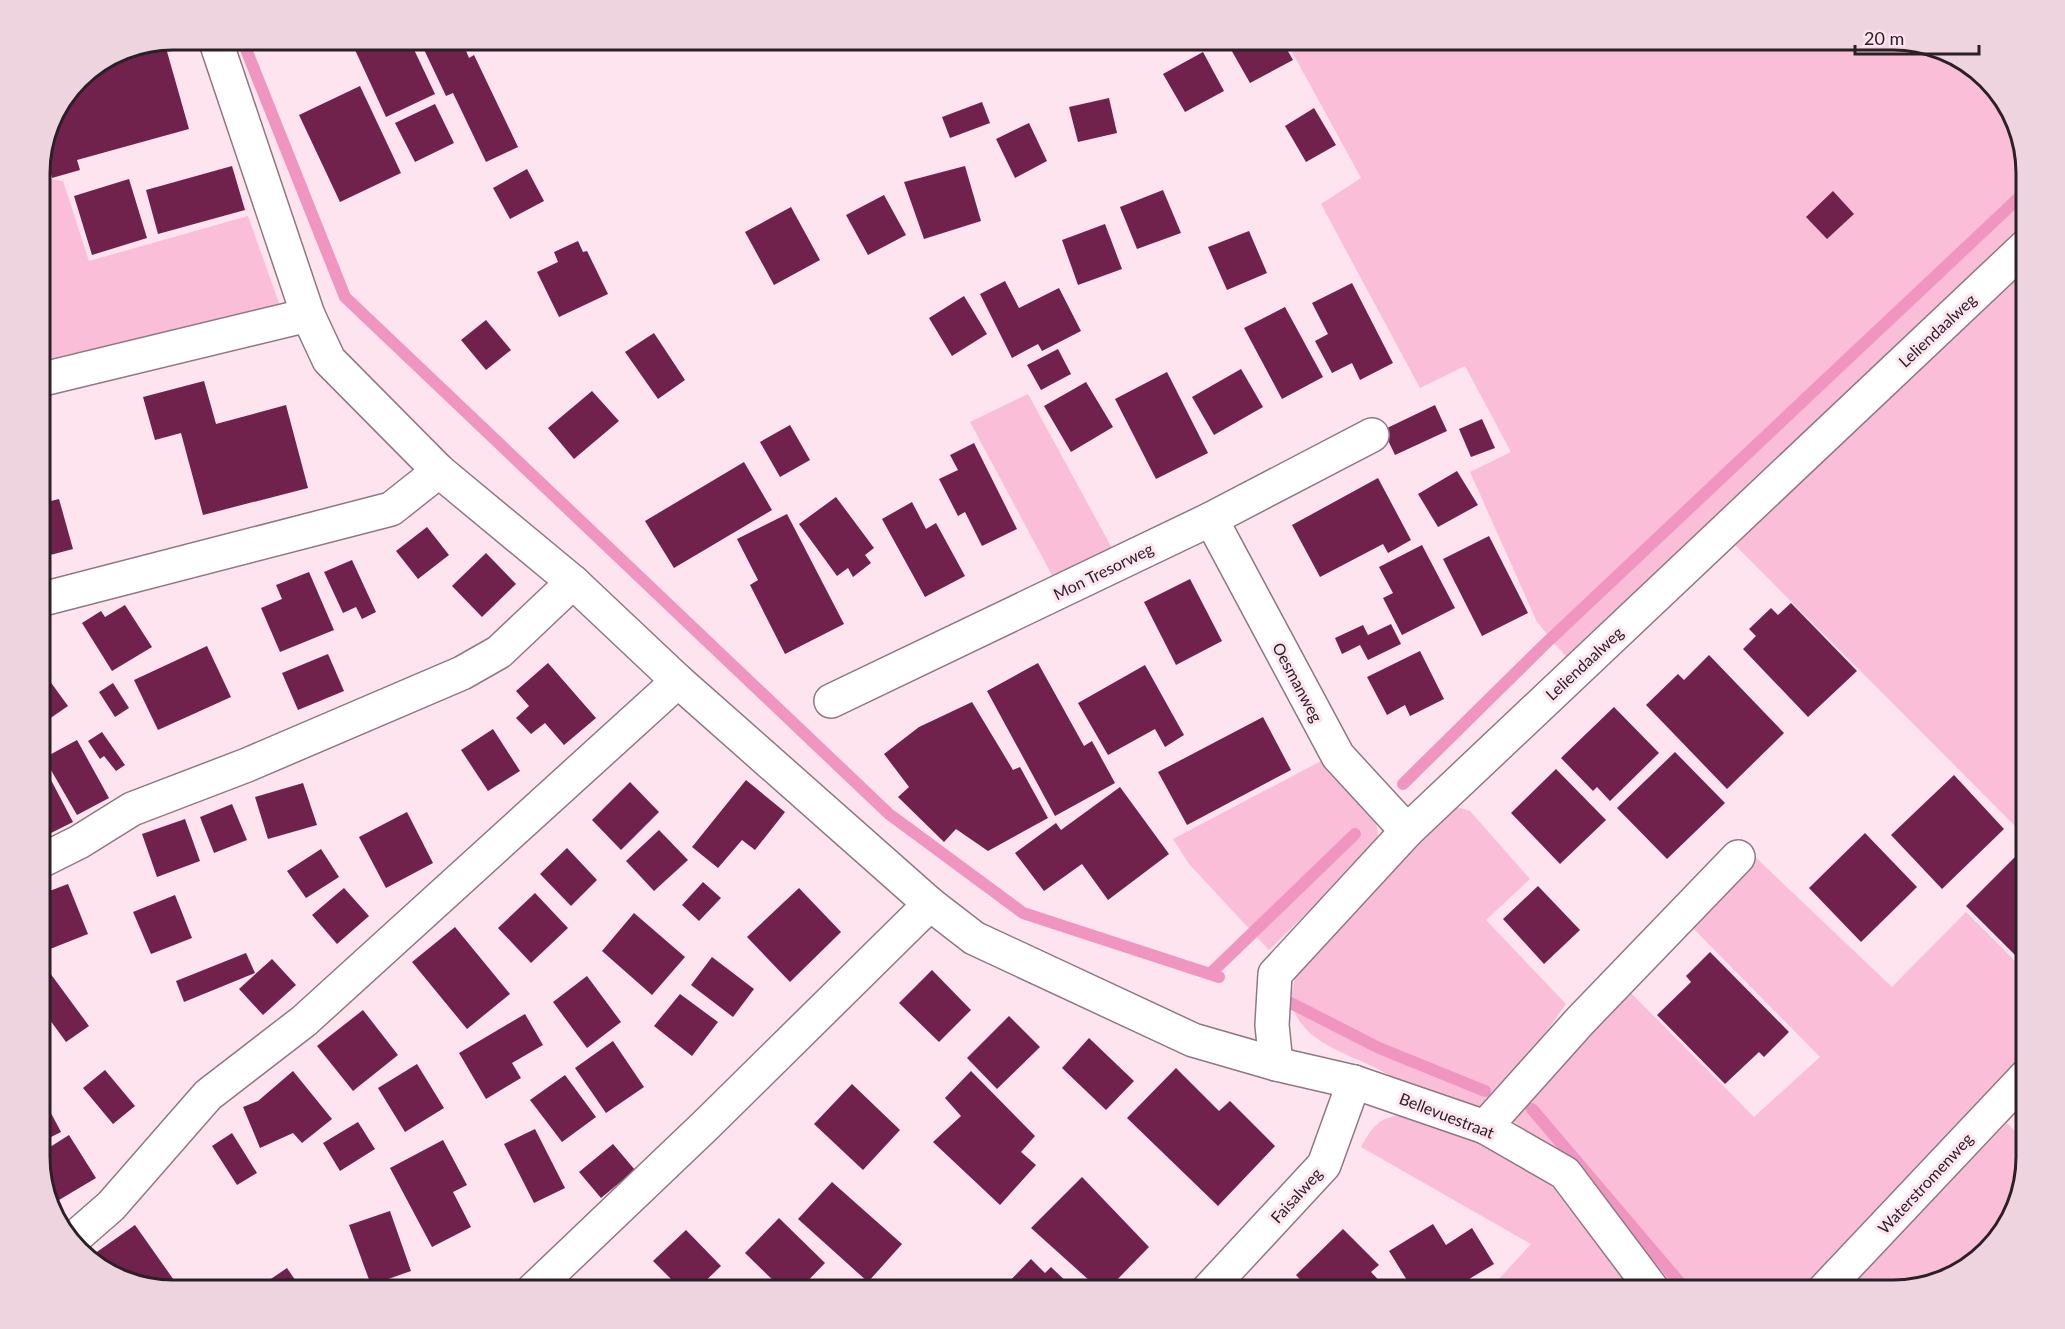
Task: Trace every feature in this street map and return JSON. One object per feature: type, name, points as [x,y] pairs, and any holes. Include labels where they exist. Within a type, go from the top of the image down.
[{"type":"street","points":[[219,50],[308,315],[329,360],[439,471],[573,582],[678,681],[930,904],[974,938],[1193,1040],[1276,1064],[1354,1082]]},
{"type":"street","name":"Leliendaalweg","points":[[1276,1064],[1272,1025],[1275,974],[1407,831],[2016,255]]},
{"type":"street","points":[[50,377],[308,315]]},
{"type":"street","name":"Mon Tresorweg","points":[[831,701],[1211,519],[1372,435]]},
{"type":"street","points":[[50,597],[391,509],[439,471]]},
{"type":"street","name":"Oesmanweg","points":[[1211,519],[1338,756],[1407,831]]},
{"type":"street","points":[[50,856],[79,842],[132,809],[248,765],[462,673],[499,652],[573,582]]},
{"type":"street","points":[[78,1235],[111,1206],[208,1095],[304,1021],[678,681]]},
{"type":"street","points":[[1485,1126],[1580,1021],[1738,857]]},
{"type":"street","points":[[543,1280],[707,1124],[930,904]]},
{"type":"street","name":"Bellevuestraat","points":[[1354,1082],[1485,1126],[1565,1173],[1645,1280]]},
{"type":"street","name":"Faisalweg","points":[[1217,1280],[1324,1166],[1354,1082]]},
{"type":"street","name":"Waterstromenweg","points":[[1833,1280],[2016,1087]]},
{"type":"shaded area","points":[[1291,50],[1909,51],[1932,56],[1961,70],[1985,91],[1995,104],[2006,125],[2014,156],[2016,232],[1567,658],[1537,622],[1470,472],[1511,452],[1465,366],[1420,388],[1321,204],[1361,178]]},
{"type":"shaded area","points":[[50,179],[63,181],[89,261],[248,216],[280,306],[50,358]]},
{"type":"shaded area","points":[[2016,273],[2016,827],[1735,545],[1912,369]]},
{"type":"shaded area","points":[[1028,394],[1113,550],[1054,579],[970,422]]},
{"type":"shaded area","points":[[1323,760],[1332,763],[1376,822],[1378,834],[1373,848],[1269,950],[1189,864],[1173,839]]},
{"type":"shaded area","points":[[1457,807],[1470,811],[1530,879],[1486,920],[1566,1004],[1512,1078],[1488,1103],[1479,1108],[1454,1106],[1440,1101],[1328,1045],[1307,1030],[1299,1021],[1292,999],[1296,976],[1311,949]]},
{"type":"shaded area","points":[[1751,853],[1892,987],[1966,912],[2016,962],[2016,1065],[1815,1280],[1658,1280],[1568,1160],[1510,1119],[1619,981],[1754,1117],[1820,1057],[1684,919]]},
{"type":"shaded area","points":[[1406,1113],[1453,1129],[1498,1150],[1540,1177],[1584,1217],[1624,1280],[1498,1280],[1531,1244],[1361,1147],[1374,1127],[1389,1117]]},
{"type":"shaded area","points":[[2007,1123],[2016,1132],[2016,1156],[2009,1196],[1995,1225],[1974,1249],[1947,1267],[1932,1273],[1892,1280],[1857,1280]]},
{"type":"building","points":[[167,50],[189,129],[77,160],[80,170],[52,178],[50,164],[56,133],[66,111],[91,80],[125,59]]},
{"type":"building","points":[[355,50],[414,50],[435,94],[386,117]]},
{"type":"building","points":[[424,50],[466,50],[469,58],[474,55],[518,147],[486,162],[453,93],[446,96]]},
{"type":"building","points":[[1231,50],[1287,50],[1293,60],[1250,83]]},
{"type":"building","points":[[1203,52],[1224,91],[1185,112],[1163,74]]},
{"type":"building","points":[[360,86],[401,173],[340,202],[299,115]]},
{"type":"building","points":[[1109,98],[1117,133],[1078,142],[1069,107]]},
{"type":"building","points":[[982,102],[990,123],[950,138],[942,117]]},
{"type":"building","points":[[435,104],[454,143],[415,162],[395,123]]},
{"type":"building","points":[[1314,108],[1336,145],[1306,162],[1285,126]]},
{"type":"building","points":[[1029,123],[1047,161],[1015,178],[996,139]]},
{"type":"building","points":[[232,166],[245,210],[158,234],[146,190]]},
{"type":"building","points":[[965,166],[981,221],[924,239],[904,182]]},
{"type":"building","points":[[527,169],[544,201],[510,219],[493,188]]},
{"type":"building","points":[[129,179],[147,238],[92,255],[74,196]]},
{"type":"building","points":[[1163,190],[1181,233],[1137,249],[1120,207]]},
{"type":"building","points":[[1833,191],[1854,214],[1827,239],[1806,217]]},
{"type":"building","points":[[884,195],[906,235],[868,255],[846,215]]},
{"type":"building","points":[[791,207],[820,260],[774,285],[745,232]]},
{"type":"building","points":[[1105,224],[1122,269],[1078,285],[1062,240]]},
{"type":"building","points":[[1249,231],[1267,273],[1227,290],[1208,247]]},
{"type":"building","points":[[578,241],[583,252],[587,251],[608,294],[559,317],[537,272],[558,262],[554,252]]},
{"type":"building","points":[[1005,281],[1019,308],[1059,288],[1081,331],[1042,351],[1038,344],[1012,358],[980,294]]},
{"type":"building","points":[[1352,283],[1393,363],[1360,380],[1352,363],[1332,373],[1315,341],[1328,334],[1312,303]]},
{"type":"building","points":[[964,296],[987,334],[952,356],[929,318]]},
{"type":"building","points":[[1285,307],[1323,377],[1282,399],[1244,328]]},
{"type":"building","points":[[486,320],[511,350],[486,370],[461,340]]},
{"type":"building","points":[[654,333],[685,380],[658,399],[625,352]]},
{"type":"building","points":[[1058,349],[1071,374],[1041,390],[1027,365]]},
{"type":"building","points":[[1241,369],[1263,407],[1214,435],[1192,397]]},
{"type":"building","points":[[1167,372],[1208,453],[1156,479],[1115,399]]},
{"type":"building","points":[[204,381],[216,424],[286,405],[308,488],[203,515],[181,433],[155,440],[143,397]]},
{"type":"building","points":[[1086,382],[1113,427],[1071,452],[1044,406]]},
{"type":"building","points":[[592,391],[619,421],[574,459],[548,428]]},
{"type":"building","points":[[1435,405],[1447,431],[1395,455],[1383,430]]},
{"type":"building","points":[[1482,419],[1495,448],[1471,457],[1459,429]]},
{"type":"building","points":[[790,425],[810,460],[780,477],[760,442]]},
{"type":"building","points":[[974,443],[1017,529],[982,546],[965,512],[958,516],[939,479],[958,470],[950,455]]},
{"type":"building","points":[[744,462],[772,510],[674,568],[645,521]]},
{"type":"building","points":[[1457,471],[1478,505],[1438,527],[1418,494]]},
{"type":"building","points":[[1378,478],[1411,540],[1388,553],[1383,544],[1320,577],[1292,525]]},
{"type":"building","points":[[836,497],[874,548],[865,555],[871,563],[853,577],[848,568],[837,576],[799,524]]},
{"type":"building","points":[[59,499],[73,549],[50,555],[50,501]]},
{"type":"building","points":[[912,502],[926,529],[936,523],[965,576],[925,597],[882,519]]},
{"type":"building","points":[[787,514],[844,624],[785,654],[750,585],[758,580],[737,539]]},
{"type":"building","points":[[427,527],[449,555],[418,579],[396,551]]},
{"type":"building","points":[[1489,536],[1528,613],[1482,636],[1443,559]]},
{"type":"building","points":[[1422,545],[1455,608],[1402,635],[1383,598],[1393,593],[1379,567]]},
{"type":"building","points":[[486,553],[516,584],[482,617],[452,586]]},
{"type":"building","points":[[352,560],[376,612],[362,619],[356,607],[343,613],[324,572]]},
{"type":"building","points":[[309,572],[334,630],[280,652],[261,608],[282,599],[276,585]]},
{"type":"building","points":[[1190,579],[1222,641],[1176,665],[1144,602]]},
{"type":"building","points":[[1791,603],[1857,671],[1808,717],[1743,649],[1756,636],[1749,629],[1771,608],[1778,615]]},
{"type":"building","points":[[125,605],[152,647],[112,671],[82,623],[101,611],[105,617]]},
{"type":"building","points":[[1391,624],[1401,644],[1368,660],[1360,645],[1342,654],[1335,638],[1363,625],[1368,635]]},
{"type":"building","points":[[207,646],[231,697],[158,730],[134,680]]},
{"type":"building","points":[[1420,651],[1444,699],[1410,716],[1405,705],[1387,715],[1367,677]]},
{"type":"building","points":[[328,654],[344,691],[298,710],[282,673]]},
{"type":"building","points":[[1709,655],[1784,733],[1727,789],[1646,705],[1678,674],[1684,680]]},
{"type":"building","points":[[548,663],[596,718],[564,745],[545,723],[531,734],[516,718],[529,706],[516,691]]},
{"type":"building","points":[[1038,663],[1084,746],[1092,741],[1115,783],[1055,816],[987,691]]},
{"type":"building","points":[[1145,665],[1184,735],[1165,747],[1155,729],[1108,755],[1078,703]]},
{"type":"building","points":[[50,681],[68,706],[50,718]]},
{"type":"building","points":[[113,683],[129,708],[115,717],[99,692]]},
{"type":"building","points":[[972,702],[1013,770],[1020,767],[1048,818],[988,851],[956,829],[944,842],[898,797],[909,787],[884,754],[919,727]]},
{"type":"building","points":[[1614,707],[1659,753],[1610,801],[1597,787],[1593,791],[1561,758]]},
{"type":"building","points":[[1263,717],[1291,770],[1187,825],[1158,772]]},
{"type":"building","points":[[493,729],[520,771],[488,791],[461,750]]},
{"type":"building","points":[[102,732],[125,765],[116,771],[104,756],[100,759],[88,741]]},
{"type":"building","points":[[77,740],[109,798],[77,815],[50,768],[50,755]]},
{"type":"building","points":[[1675,752],[1725,803],[1667,859],[1617,808]]},
{"type":"building","points":[[1556,769],[1606,820],[1560,864],[1511,813]]},
{"type":"building","points":[[1954,775],[2004,829],[1942,889],[1891,835]]},
{"type":"building","points":[[746,780],[785,812],[755,850],[742,840],[718,868],[692,847]]},
{"type":"building","points":[[50,781],[73,822],[50,834]]},
{"type":"building","points":[[630,782],[659,812],[621,850],[592,820]]},
{"type":"building","points":[[303,783],[317,825],[268,839],[255,797]]},
{"type":"building","points":[[1120,787],[1169,854],[1108,900],[1082,864],[1044,891],[1015,853],[1056,823],[1061,830]]},
{"type":"building","points":[[232,804],[247,840],[214,853],[200,817]]},
{"type":"building","points":[[407,812],[433,863],[386,888],[359,837]]},
{"type":"building","points":[[185,819],[200,861],[157,877],[142,834]]},
{"type":"building","points":[[659,830],[688,860],[654,891],[626,861]]},
{"type":"building","points":[[1865,833],[1917,887],[1861,942],[1809,888]]},
{"type":"building","points":[[567,848],[597,880],[571,906],[540,874]]},
{"type":"building","points":[[321,849],[339,877],[306,898],[287,871]]},
{"type":"building","points":[[2016,856],[2016,956],[1966,906]]},
{"type":"building","points":[[703,882],[721,898],[699,921],[682,905]]},
{"type":"building","points":[[68,884],[88,934],[50,949],[50,891]]},
{"type":"building","points":[[1538,886],[1580,930],[1544,964],[1503,919]]},
{"type":"building","points":[[344,888],[369,916],[337,944],[312,915]]},
{"type":"building","points":[[799,888],[841,932],[790,982],[747,937]]},
{"type":"building","points":[[535,893],[568,928],[531,963],[498,928]]},
{"type":"building","points":[[175,895],[192,938],[151,954],[133,912]]},
{"type":"building","points":[[634,913],[685,957],[652,995],[602,951]]},
{"type":"building","points":[[455,927],[510,994],[467,1029],[412,962]]},
{"type":"building","points":[[1710,952],[1789,1032],[1764,1057],[1759,1052],[1725,1084],[1657,1015],[1691,982],[1686,976]]},
{"type":"building","points":[[246,953],[255,973],[184,1002],[176,981]]},
{"type":"building","points":[[712,957],[754,989],[733,1017],[691,985]]},
{"type":"building","points":[[272,959],[296,985],[263,1015],[239,989]]},
{"type":"building","points":[[932,970],[971,1010],[939,1042],[899,1003]]},
{"type":"building","points":[[50,973],[89,1026],[66,1042],[50,1020]]},
{"type":"building","points":[[587,976],[621,1022],[587,1048],[553,1002]]},
{"type":"building","points":[[680,994],[718,1022],[692,1056],[654,1026]]},
{"type":"building","points":[[363,1010],[398,1055],[353,1091],[317,1046]]},
{"type":"building","points":[[525,1014],[543,1045],[512,1063],[521,1078],[486,1099],[459,1053]]},
{"type":"building","points":[[1009,1016],[1040,1047],[997,1089],[967,1058]]},
{"type":"building","points":[[1089,1038],[1134,1081],[1106,1110],[1062,1068]]},
{"type":"building","points":[[613,1041],[644,1087],[606,1113],[575,1068]]},
{"type":"building","points":[[417,1064],[444,1108],[405,1132],[378,1088]]},
{"type":"building","points":[[1176,1068],[1219,1111],[1230,1101],[1275,1146],[1218,1206],[1127,1118]]},
{"type":"building","points":[[105,1070],[135,1106],[113,1124],[83,1088]]},
{"type":"building","points":[[293,1071],[332,1119],[302,1143],[293,1133],[260,1148],[243,1107],[258,1101]]},
{"type":"building","points":[[971,1071],[1035,1136],[1021,1152],[1036,1165],[1000,1205],[933,1142],[961,1116],[945,1098]]},
{"type":"building","points":[[565,1075],[596,1117],[562,1142],[530,1100]]},
{"type":"building","points":[[852,1084],[900,1130],[863,1170],[814,1124]]},
{"type":"building","points":[[50,1111],[61,1132],[50,1138]]},
{"type":"building","points":[[358,1122],[375,1149],[340,1171],[323,1143]]},
{"type":"building","points":[[535,1129],[565,1188],[534,1203],[504,1144]]},
{"type":"building","points":[[232,1133],[257,1173],[237,1185],[212,1146]]},
{"type":"building","points":[[69,1135],[96,1178],[59,1200],[52,1180],[50,1147]]},
{"type":"building","points":[[443,1140],[467,1185],[453,1192],[471,1227],[432,1247],[390,1168]]},
{"type":"building","points":[[613,1144],[635,1170],[601,1198],[579,1172]]},
{"type":"building","points":[[1082,1177],[1149,1247],[1117,1280],[1089,1280],[1031,1228]]},
{"type":"building","points":[[832,1182],[902,1244],[870,1280],[866,1280],[798,1219]]},
{"type":"building","points":[[390,1211],[411,1271],[385,1280],[369,1280],[349,1225]]},
{"type":"building","points":[[779,1218],[825,1263],[809,1280],[773,1280],[745,1253]]},
{"type":"building","points":[[1433,1224],[1446,1245],[1472,1228],[1494,1264],[1468,1280],[1407,1280],[1389,1251]]},
{"type":"building","points":[[135,1225],[174,1280],[133,1273],[118,1267],[96,1253]]},
{"type":"building","points":[[1343,1229],[1379,1265],[1371,1272],[1379,1280],[1301,1280],[1296,1275]]},
{"type":"building","points":[[686,1230],[721,1266],[706,1280],[672,1280],[653,1261]]},
{"type":"building","points":[[1031,1259],[1045,1273],[1051,1267],[1065,1280],[1011,1280]]},
{"type":"building","points":[[287,1268],[295,1280],[269,1280]]},
{"type":"waterway","points":[[246,50],[345,297],[889,814],[1023,913],[1219,977]]},
{"type":"waterway","points":[[1403,784],[1544,645],[2016,200]]},
{"type":"waterway","points":[[1210,974],[1355,834]]},
{"type":"waterway","points":[[1279,997],[1379,1048],[1485,1091]]},
{"type":"waterway","points":[[1532,1109],[1677,1280]]}]
